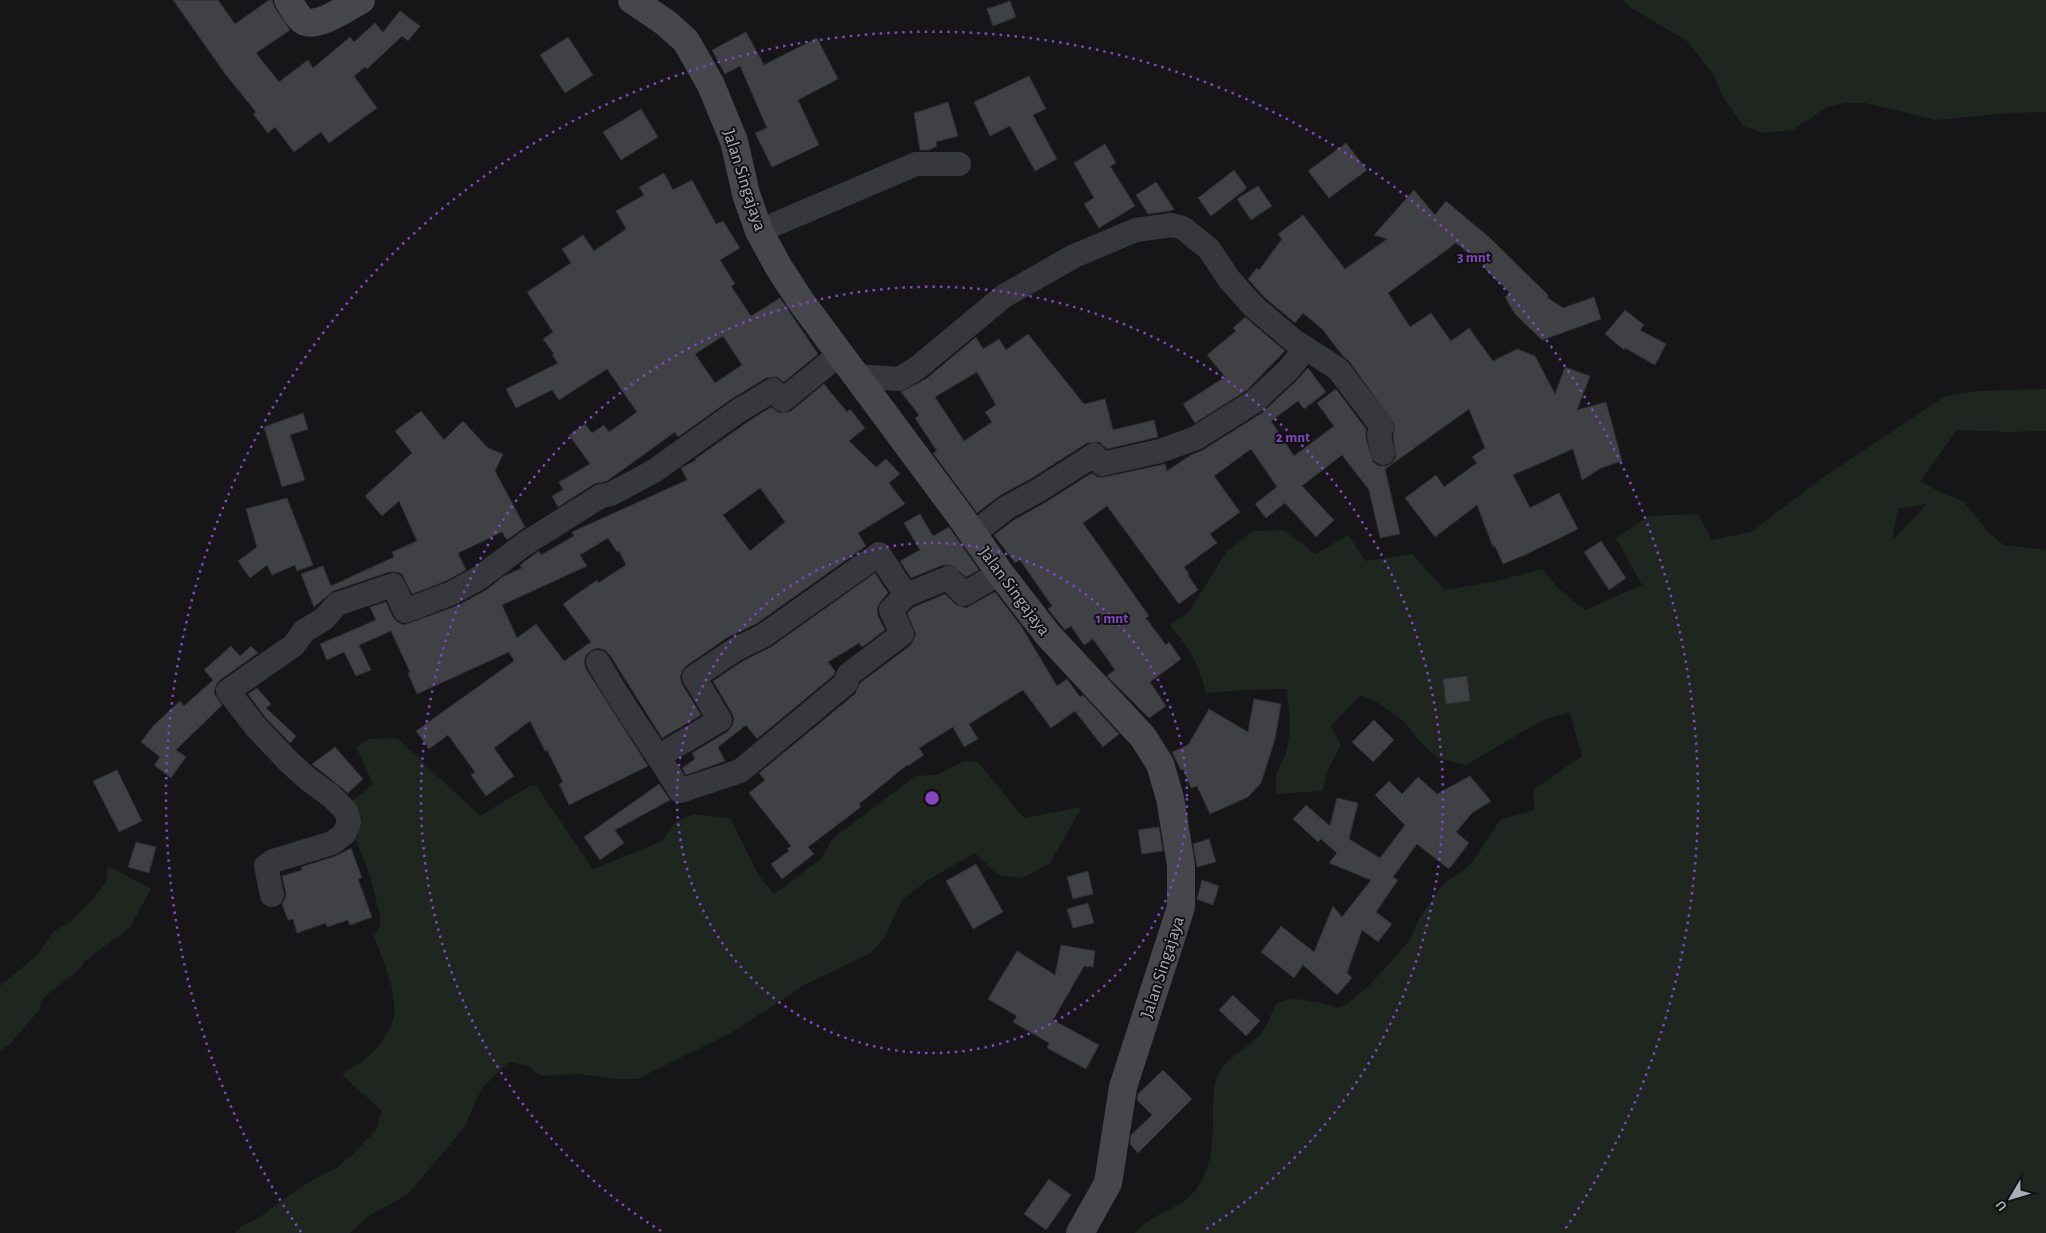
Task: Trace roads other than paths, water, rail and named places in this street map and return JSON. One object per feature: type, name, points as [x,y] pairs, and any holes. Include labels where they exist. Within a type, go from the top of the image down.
[{"type":"street","points":[[288,0],[303,21],[311,24],[332,16],[361,0]]},
{"type":"street","name":"Jalan Singajaya","points":[[632,0],[666,23],[686,41],[711,85],[734,141],[746,194],[760,231],[778,266],[1000,574],[1048,635],[1143,737],[1160,764],[1170,798],[1181,865],[1182,907],[1123,1087],[1108,1183],[1080,1233]]},
{"type":"street","points":[[760,231],[916,164],[959,164]]},
{"type":"street","points":[[856,376],[899,379],[917,368],[1004,296],[1074,256],[1136,230],[1172,225],[1183,228],[1194,235],[1208,249],[1253,306],[1293,340],[1338,369],[1381,425],[1382,429],[1379,435],[1383,453]]},
{"type":"street","points":[[973,534],[1006,508],[1039,490],[1094,455],[1102,464],[1160,451],[1196,438],[1255,401],[1288,370],[1306,348]]},
{"type":"street","points":[[272,895],[266,866],[272,861],[332,843],[344,834],[349,822],[346,811],[288,761],[255,726],[228,691],[294,645],[304,631],[324,620],[337,604],[393,585],[405,611],[452,593],[479,578],[526,543],[601,496],[611,494],[654,471],[738,411],[772,390],[783,400],[840,354]]},
{"type":"street","points":[[659,756],[720,720],[694,677],[736,649],[763,636],[879,554],[906,595]]},
{"type":"street","points":[[598,662],[618,698],[659,756],[680,791],[740,771],[846,683],[848,675],[902,634],[891,610],[906,595],[948,578],[964,594],[1000,574]]}]
